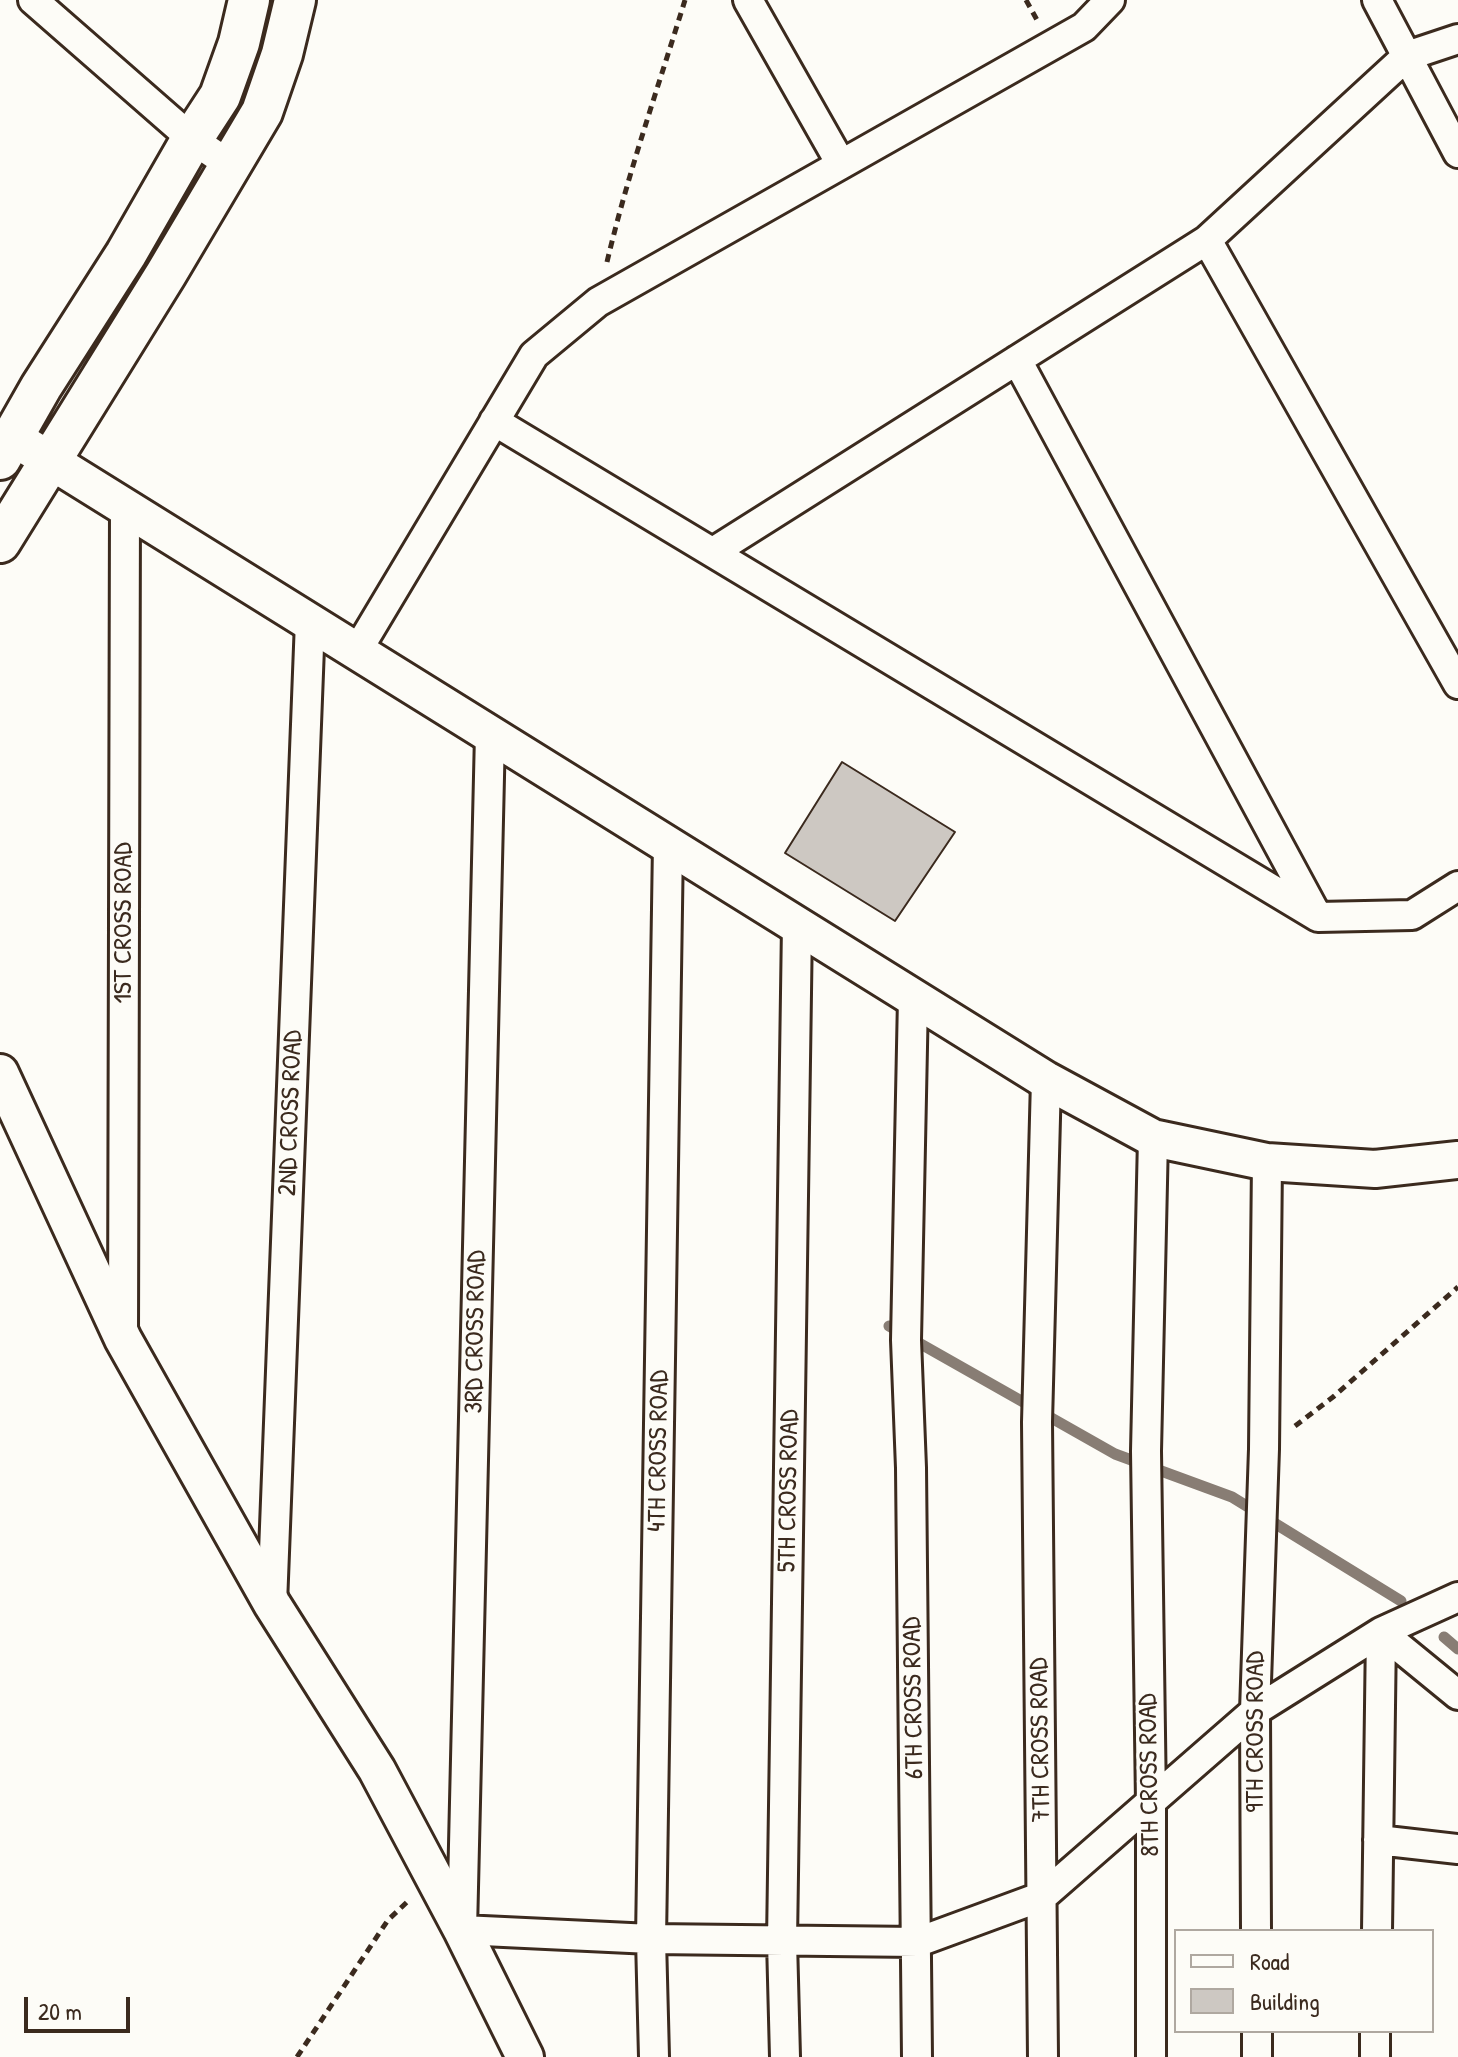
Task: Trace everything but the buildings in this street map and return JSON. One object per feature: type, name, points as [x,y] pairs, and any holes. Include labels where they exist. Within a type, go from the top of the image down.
[{"type":"main road","points":[[7,448],[41,387],[126,254],[220,96],[239,43],[249,0]]},
{"type":"main road","points":[[0,542],[262,112],[282,54],[295,0]]},
{"type":"street","points":[[33,0],[192,139],[230,165]]},
{"type":"street","points":[[748,0],[841,164]]},
{"type":"street","points":[[357,651],[534,355],[598,302],[1084,27],[1110,0]]},
{"type":"street","points":[[1377,0],[1458,153]]},
{"type":"street","points":[[713,552],[1207,240],[1407,56],[1458,39]]},
{"type":"street","points":[[1207,240],[1458,684]]},
{"type":"street","points":[[1017,360],[1318,917]]},
{"type":"street","points":[[494,421],[1318,917],[1412,915],[1458,886]]},
{"type":"street","points":[[7,448],[51,460],[1046,1080],[1153,1138],[1267,1162],[1375,1169],[1458,1160]]},
{"type":"street","name":"1ST CROSS ROAD","points":[[123,1339],[125,506]]},
{"type":"street","name":"2ND CROSS ROAD","points":[[272,1604],[310,621]]},
{"type":"street","name":"3RD CROSS ROAD","points":[[462,1930],[490,734]]},
{"type":"street","name":"4TH CROSS ROAD","points":[[654,2057],[651,1939],[668,844]]},
{"type":"street","name":"5TH CROSS ROAD","points":[[785,2057],[782,1941],[797,925]]},
{"type":"street","name":"6TH CROSS ROAD","points":[[913,998],[906,1326],[911,1468],[917,2057]]},
{"type":"street","points":[[0,1073],[123,1339],[272,1604],[377,1770],[525,2057]]},
{"type":"street","name":"7TH CROSS ROAD","points":[[1043,2057],[1037,1422],[1046,1080]]},
{"type":"street","name":"8TH CROSS ROAD","points":[[1151,2057],[1146,1451],[1153,1138]]},
{"type":"street","points":[[1264,1449],[1267,1162]]},
{"type":"street","name":"9TH CROSS ROAD","points":[[1256,1929],[1255,1711],[1264,1449]]},
{"type":"street","points":[[462,1930],[651,1939],[918,1942],[1043,1896],[1255,1711],[1381,1632],[1458,1597]]},
{"type":"street","points":[[1381,1632],[1458,1695]]},
{"type":"street","points":[[1377,1929],[1381,1632]]},
{"type":"street","points":[[1378,1840],[1458,1849]]},
{"type":"street","points":[[1257,2033],[1257,2057]]},
{"type":"street","points":[[1375,2033],[1375,2057]]},
{"type":"path","points":[[598,302],[620,208],[685,0]]},
{"type":"path","points":[[1264,1449],[1333,1397],[1458,1287]]},
{"type":"path","points":[[297,2057],[388,1920],[435,1878]]},
{"type":"waterway","points":[[889,1326],[1115,1454],[1232,1497],[1401,1601]]},
{"type":"waterway","points":[[1444,1637],[1458,1649]]}]
